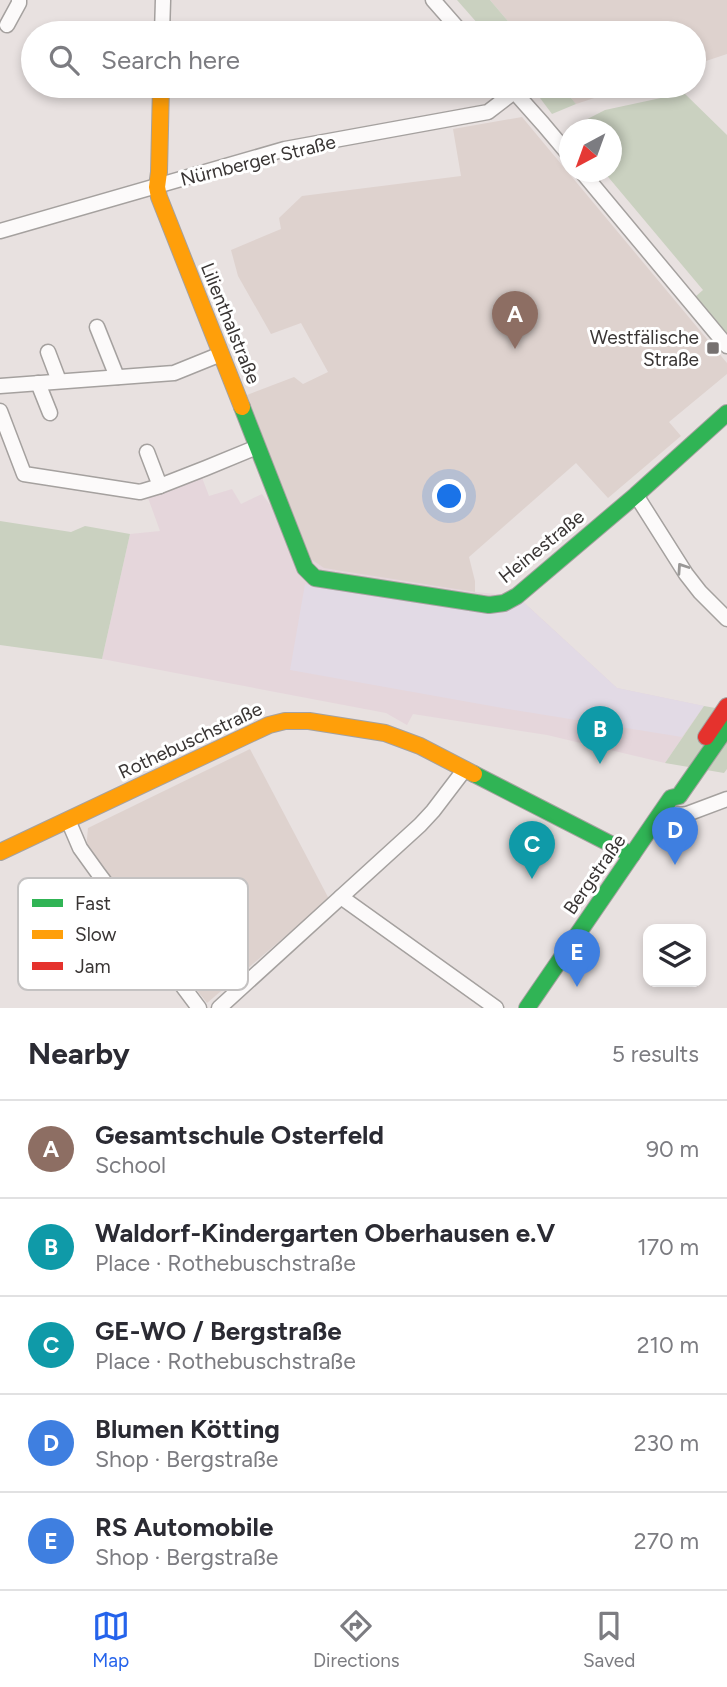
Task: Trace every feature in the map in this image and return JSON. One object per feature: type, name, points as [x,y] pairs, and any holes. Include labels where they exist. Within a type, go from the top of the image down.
[{"type":"street","points":[[7,25],[19,0]]},
{"type":"street","points":[[162,21],[163,0]]},
{"type":"street","points":[[433,0],[451,21]]},
{"type":"street","name":"Lilienthalstraße","points":[[161,98],[159,172],[156,187],[159,197],[304,568]]},
{"type":"street","name":"Nürnberger Straße","points":[[0,231],[285,149],[488,112],[503,98]]},
{"type":"street","points":[[520,98],[559,144]]},
{"type":"street","points":[[590,182],[727,346]]},
{"type":"street","points":[[97,327],[117,377]]},
{"type":"street","points":[[48,352],[59,381]]},
{"type":"street","points":[[0,386],[174,373],[221,354]]},
{"type":"street","points":[[38,383],[50,413]]},
{"type":"street","points":[[0,411],[24,474],[139,492],[257,447]]},
{"type":"street","name":"Heinestraße","points":[[304,568],[319,579],[489,605],[504,603],[517,596],[636,495],[727,413]]},
{"type":"street","points":[[147,452],[160,486]]},
{"type":"street","points":[[636,495],[686,574],[727,619]]},
{"type":"street","name":"Bergstraße","points":[[527,1008],[662,812],[671,798],[670,789],[727,706]]},
{"type":"street","name":"Rothebuschstraße","points":[[0,852],[269,725],[287,721],[315,722],[390,735],[415,743],[632,855]]},
{"type":"street","name":"Bergstraße","points":[[671,798],[679,796],[727,727]]},
{"type":"street","points":[[248,982],[420,825],[465,769]]},
{"type":"street","points":[[662,812],[681,815],[727,799]]},
{"type":"street","points":[[68,820],[80,848],[102,878]]},
{"type":"street","points":[[341,897],[496,1008]]},
{"type":"street","points":[[186,990],[199,1008]]},
{"type":"street","points":[[219,1008],[239,990]]},
{"type":"shaded area","points":[[490,0],[727,0],[727,54],[706,61],[706,21],[508,21]]},
{"type":"shaded area","points":[[571,98],[594,98],[576,104]]},
{"type":"shaded area","points":[[522,117],[559,161],[559,182],[576,182],[727,363],[727,374],[669,422],[681,436],[608,498],[576,463],[469,557],[475,592],[324,568],[311,559],[247,395],[294,377],[303,384],[328,372],[301,323],[271,334],[238,276],[231,250],[281,229],[279,218],[302,196],[461,176],[453,129]]},
{"type":"shaded area","points":[[201,475],[209,496],[232,489],[241,504],[262,494],[311,559],[475,592],[517,596],[617,688],[704,706],[665,763],[547,735],[413,714],[407,725],[386,713],[102,659],[130,534],[160,531],[147,495]]},
{"type":"shaded area","points":[[305,584],[503,613],[521,600],[617,688],[704,706],[682,737],[290,670]]},
{"type":"shaded area","points":[[250,749],[329,899],[248,968],[248,878],[109,878],[86,849],[88,828]]},
{"type":"shaded area","points":[[197,990],[222,990],[207,1003]]},
{"type":"green space","points":[[457,0],[490,0],[508,21],[475,21]]},
{"type":"green space","points":[[540,98],[571,98],[576,104],[552,114]]},
{"type":"green space","points":[[661,98],[689,98],[727,135],[727,333],[695,297],[703,290],[612,182],[622,182],[622,119],[587,119],[605,110]]},
{"type":"green space","points":[[0,521],[71,532],[85,526],[130,534],[102,659],[0,645]]},
{"type":"green space","points":[[704,706],[727,710],[727,769],[724,773],[665,763]]},
{"type":"traffic: fast","points":[[242,407],[305,568],[315,578],[489,605],[504,603],[517,596],[727,413]]},
{"type":"traffic: fast","points":[[527,1008],[671,798],[679,796],[727,727]]},
{"type":"traffic: fast","points":[[474,774],[632,855]]},
{"type":"traffic: slow","points":[[161,98],[157,187],[159,197],[242,407]]},
{"type":"traffic: slow","points":[[0,852],[269,725],[285,721],[309,721],[385,733],[420,746],[474,774]]},
{"type":"traffic: jam","points":[[706,737],[727,706]]},
{"type":"place","name":"Westfälische Straße","points":[[713,348]]},
{"type":"place","name":"Gesamtschule Osterfeld","points":[[515,349]]},
{"type":"place","name":"Waldorf-Kindergarten Oberhausen e.V","points":[[600,764]]},
{"type":"place","name":"Blumen Kötting","points":[[675,865]]},
{"type":"place","name":"GE-WO / Bergstraße","points":[[532,879]]},
{"type":"place","name":"RS Automobile","points":[[577,987]]}]
